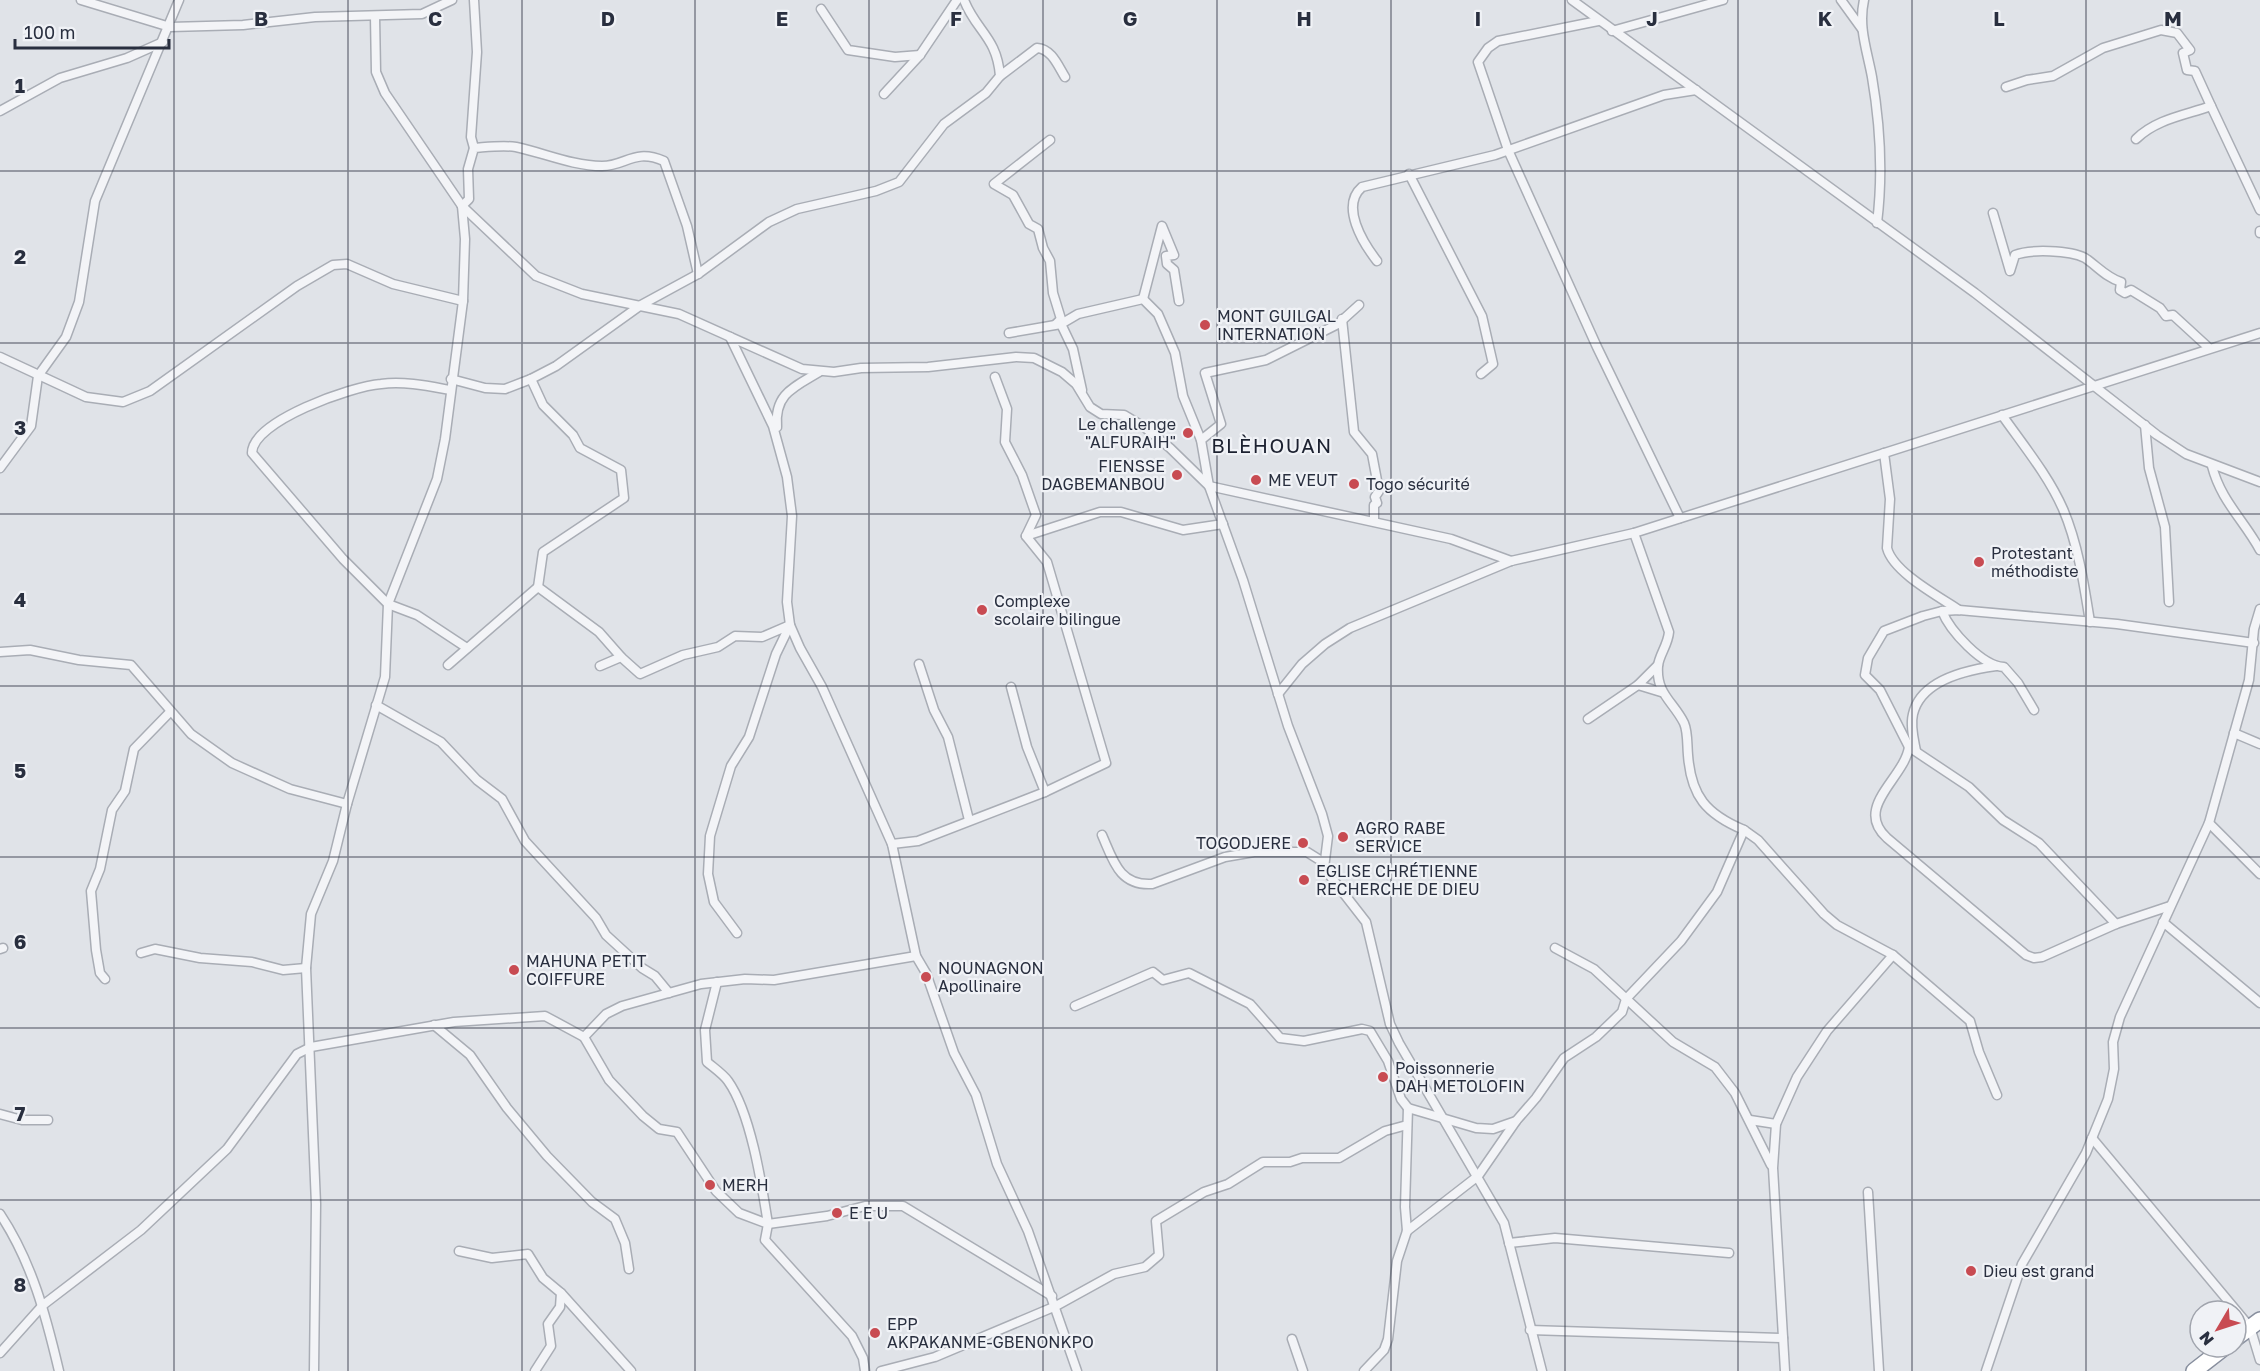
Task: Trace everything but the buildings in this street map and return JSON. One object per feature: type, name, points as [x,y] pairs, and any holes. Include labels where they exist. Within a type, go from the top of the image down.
[{"type":"highway","points":[[2194,1371],[2210,1359]]},
{"type":"street","points":[[81,0],[170,27],[243,25],[315,17],[422,14],[452,0]]},
{"type":"street","points":[[0,468],[31,426],[38,376],[66,337],[79,302],[95,201],[170,27],[179,0]]},
{"type":"street","points":[[462,206],[469,200],[468,169],[474,148],[471,137],[477,52],[474,0]]},
{"type":"street","points":[[884,94],[920,55],[957,0]]},
{"type":"street","points":[[964,0],[994,45],[999,59],[1000,76]]},
{"type":"street","points":[[1572,0],[1877,223],[2186,454],[2212,466],[2260,482]]},
{"type":"street","points":[[1612,31],[1723,0]]},
{"type":"street","points":[[1841,0],[1862,29]]},
{"type":"street","points":[[1864,0],[1862,29],[1877,123],[1882,186],[1877,223]]},
{"type":"street","points":[[820,9],[848,50],[860,54],[895,57],[920,55]]},
{"type":"street","points":[[375,16],[376,72],[385,93],[462,206],[536,276],[582,294],[679,314],[801,369],[819,372],[928,367],[1016,357],[1034,358],[1062,372],[1082,394],[1090,407],[1101,414],[1124,415],[1144,427],[1170,447],[1209,486],[1451,539],[1511,561]]},
{"type":"street","points":[[1598,21],[1506,39],[1488,48],[1478,62],[1508,150],[1597,347],[1680,518]]},
{"type":"street","points":[[2006,87],[2027,80],[2053,76],[2103,48],[2161,30],[2176,33],[2190,50],[2182,53],[2183,62],[2187,70],[2195,71],[2260,210]]},
{"type":"street","points":[[0,111],[60,78],[127,58],[163,42]]},
{"type":"street","points":[[452,379],[485,388],[505,389],[531,379],[556,366],[641,305],[698,274],[769,222],[797,209],[876,190],[899,182],[944,124],[986,93],[1000,76],[1037,48],[1044,48],[1051,54],[1065,77]]},
{"type":"street","points":[[1377,261],[1360,236],[1352,201],[1355,193],[1362,187],[1508,150],[1664,95],[1696,90]]},
{"type":"street","points":[[2136,139],[2146,129],[2157,124],[2211,106]]},
{"type":"street","points":[[1050,140],[994,184],[1012,195],[1029,224],[1038,229],[1053,273],[1053,293],[1061,319],[1059,324],[1073,349],[1082,394]]},
{"type":"street","points":[[474,148],[514,147],[550,157],[603,166],[628,158],[650,155],[664,161],[687,226],[698,274]]},
{"type":"street","points":[[1410,174],[1482,316],[1493,364],[1480,374]]},
{"type":"street","points":[[314,1371],[316,1204],[306,968],[312,914],[333,861],[384,676],[388,604],[437,480],[463,301],[465,239],[462,206]]},
{"type":"street","points":[[1993,213],[2010,271],[2015,255],[2028,250],[2070,253],[2083,257],[2113,280],[2121,282],[2120,290],[2125,293],[2131,290],[2160,308],[2166,316],[2173,315],[2209,348]]},
{"type":"street","points":[[1143,299],[1162,226],[1174,255],[1166,256],[1167,264],[1174,270],[1179,301]]},
{"type":"street","points":[[0,357],[86,396],[123,402],[150,391],[297,286],[333,266],[347,264],[393,284],[463,301]]},
{"type":"street","points":[[1008,333],[1059,324],[1078,314],[1143,299]]},
{"type":"street","points":[[1143,299],[1158,314],[1175,353],[1183,396],[1201,440],[1209,486],[1243,580],[1278,694],[1328,836],[1323,862],[1327,873],[1362,913],[1390,1024],[1504,1223],[1541,1367],[1533,1371]]},
{"type":"street","points":[[1201,440],[1221,424],[1205,373],[1266,360],[1338,324],[1359,305]]},
{"type":"street","points":[[1342,319],[1354,432],[1371,454],[1379,491],[1375,496],[1377,503],[1374,505],[1374,521]]},
{"type":"street","points":[[1278,694],[1302,664],[1325,644],[1350,628],[1511,561],[1634,533],[2260,333]]},
{"type":"street","points":[[730,336],[756,386],[779,446],[787,477],[792,516],[792,549],[787,602],[790,625],[822,687],[892,844],[916,956],[926,973],[954,1053],[976,1095],[997,1164],[1028,1231],[1077,1371]]},
{"type":"street","points":[[779,446],[776,412],[782,399],[791,389],[819,372]]},
{"type":"street","points":[[995,377],[1007,409],[1005,442],[1022,475],[1036,515],[1026,536]]},
{"type":"street","points":[[448,665],[538,587],[543,552],[624,498],[621,470],[580,448],[573,435],[543,405],[531,379]]},
{"type":"street","points":[[450,390],[414,384],[380,384],[357,390],[276,422],[259,435],[252,446],[255,460],[343,559],[388,604],[417,615],[467,648]]},
{"type":"street","points":[[2002,415],[2063,509],[2079,563],[2090,622]]},
{"type":"street","points":[[2145,425],[2149,468],[2165,527],[2169,602]]},
{"type":"street","points":[[1884,453],[1890,499],[1887,548],[1889,555],[1898,566],[1959,610]]},
{"type":"street","points":[[2212,466],[2225,502],[2251,533],[2260,550]]},
{"type":"street","points":[[1026,536],[1100,512],[1121,512],[1184,530],[1222,524]]},
{"type":"street","points":[[1588,719],[1638,685],[1658,665],[1669,640],[1669,632],[1634,533]]},
{"type":"street","points":[[892,844],[918,841],[1045,792],[1106,763],[1047,562],[1026,536]]},
{"type":"street","points":[[538,587],[599,632],[640,674],[683,655],[717,647],[735,636],[762,637],[790,625]]},
{"type":"street","points":[[1986,1371],[2022,1264],[2092,1138],[2108,1099],[2114,1069],[2113,1042],[2120,1017],[2209,823],[2256,660],[2254,643],[2260,609]]},
{"type":"street","points":[[2116,924],[2039,843],[2003,820],[1969,787],[1913,749],[1886,701],[1865,675],[1865,670],[1884,631],[1942,611],[1959,610],[2090,622],[2254,643]]},
{"type":"street","points":[[1942,611],[1947,624],[1968,646],[1996,666]]},
{"type":"street","points":[[737,933],[714,902],[708,874],[710,836],[731,766],[749,737],[776,654],[790,625]]},
{"type":"street","points":[[0,652],[30,650],[79,660],[131,665],[191,734],[232,764],[290,789],[347,804]]},
{"type":"street","points":[[600,666],[621,657]]},
{"type":"street","points":[[919,664],[934,710],[948,737],[969,820]]},
{"type":"street","points":[[1658,665],[1661,692],[1686,729],[1689,779],[1694,790],[1712,812],[1758,840],[1824,914],[1837,925],[1893,955],[1970,1021],[1979,1052],[1997,1095]]},
{"type":"street","points":[[1913,749],[1912,716],[1919,698],[1932,686],[1976,669],[2004,667],[2018,683],[2034,710]]},
{"type":"street","points":[[1638,685],[1661,692]]},
{"type":"street","points":[[1011,687],[1027,747],[1045,792]]},
{"type":"street","points":[[376,705],[441,742],[477,780],[502,799],[525,841],[596,918],[606,935],[642,968],[655,976],[669,993]]},
{"type":"street","points":[[105,979],[100,973],[96,950],[90,903],[91,891],[100,869],[112,810],[125,791],[134,749],[170,712]]},
{"type":"street","points":[[2234,733],[2260,744]]},
{"type":"street","points":[[1913,749],[1908,753],[1876,810],[1876,825],[1887,838],[2026,955],[2034,958],[2053,952],[2116,924],[2170,906]]},
{"type":"street","points":[[2209,823],[2260,874]]},
{"type":"street","points":[[1407,1231],[1478,1176],[1564,1058],[1596,1037],[1622,1012],[1626,999],[1682,941],[1716,892],[1744,830]]},
{"type":"street","points":[[1102,835],[1119,873],[1129,881],[1141,885],[1152,884],[1225,857],[1254,852],[1307,852],[1323,862]]},
{"type":"street","points":[[2163,922],[2260,1003]]},
{"type":"street","points":[[1555,948],[1594,969],[1673,1042],[1715,1067],[1735,1093],[1773,1168]]},
{"type":"street","points":[[141,953],[155,949],[200,958],[252,962],[283,970],[306,968]]},
{"type":"street","points":[[1785,1371],[1773,1168],[1776,1124],[1797,1077],[1827,1031],[1893,955]]},
{"type":"street","points":[[584,1037],[606,1014],[621,1006],[669,993],[717,982],[774,980],[916,956]]},
{"type":"street","points":[[1075,1006],[1153,972],[1162,980],[1189,973],[1250,1004],[1280,1038],[1304,1041],[1362,1029],[1370,1031],[1388,1060],[1401,1099],[1408,1108],[1445,1121],[1493,1129],[1516,1121]]},
{"type":"street","points":[[717,982],[705,1030],[707,1062],[728,1081],[744,1116],[763,1191],[768,1224],[765,1240],[852,1336],[863,1358],[865,1371]]},
{"type":"street","points":[[1622,1012],[1638,1012]]},
{"type":"street","points":[[0,1353],[43,1305],[141,1230],[226,1149],[297,1054],[311,1047],[434,1025],[545,1016],[584,1037],[609,1080],[659,1129],[677,1132],[716,1191],[739,1213],[768,1224],[826,1216],[865,1206],[903,1206],[1052,1296]]},
{"type":"street","points":[[434,1025],[470,1055],[507,1108],[547,1156],[592,1202],[615,1219],[625,1243],[629,1269]]},
{"type":"street","points":[[1364,1371],[1384,1350],[1388,1340],[1397,1261],[1407,1231],[1405,1207],[1408,1108]]},
{"type":"street","points":[[0,1114],[22,1120],[48,1120]]},
{"type":"street","points":[[1749,1120],[1776,1124]]},
{"type":"street","points":[[881,1371],[934,1357],[1056,1306],[1113,1274],[1145,1267],[1160,1255],[1156,1221],[1204,1192],[1228,1184],[1263,1162],[1290,1162],[1302,1158],[1339,1158],[1384,1131],[1407,1125]]},
{"type":"street","points":[[2092,1138],[2255,1324],[2260,1360]]},
{"type":"street","points":[[1868,1192],[1879,1371]]},
{"type":"street","points":[[0,1214],[15,1237],[43,1305],[59,1371]]},
{"type":"street","points":[[1509,1243],[1555,1238],[1729,1253]]},
{"type":"street","points":[[459,1251],[492,1258],[528,1254],[543,1278],[561,1293],[631,1371]]},
{"type":"street","points":[[535,1371],[551,1346],[548,1323],[560,1307],[561,1293]]},
{"type":"street","points":[[1530,1330],[1782,1338]]},
{"type":"street","points":[[1292,1339],[1303,1371]]},
{"type":"place","name":"MONT GUILGAL INTERNATION","points":[[1205,325]]},
{"type":"place","name":"Le challenge \"ALFURAIH\"","points":[[1188,433]]},
{"type":"place","name":"FIENSSE DAGBEMANBOU","points":[[1177,475]]},
{"type":"place","name":"ME VEUT","points":[[1256,480]]},
{"type":"place","name":"Togo sécurité","points":[[1354,484]]},
{"type":"place","name":"Protestant méthodiste","points":[[1979,562]]},
{"type":"place","name":"Complexe scolaire bilingue","points":[[982,610]]},
{"type":"place","name":"AGRO RABE SERVICE","points":[[1343,837]]},
{"type":"place","name":"TOGODJERE","points":[[1303,843]]},
{"type":"place","name":"EGLISE CHRÉTIENNE RECHERCHE DE DIEU","points":[[1304,880]]},
{"type":"place","name":"MAHUNA PETIT COIFFURE","points":[[514,970]]},
{"type":"place","name":"NOUNAGNON Apollinaire","points":[[926,977]]},
{"type":"place","name":"Poissonnerie DAH METOLOFIN","points":[[1383,1077]]},
{"type":"place","name":"MERH","points":[[710,1185]]},
{"type":"place","name":"E E U","points":[[837,1213]]},
{"type":"place","name":"Dieu est grand","points":[[1971,1271]]},
{"type":"place","name":"EPP AKPAKANME-GBENONKPO","points":[[875,1333]]},
{"type":"district","name":"BLÈHOUAN","points":[[1272,445]]}]
